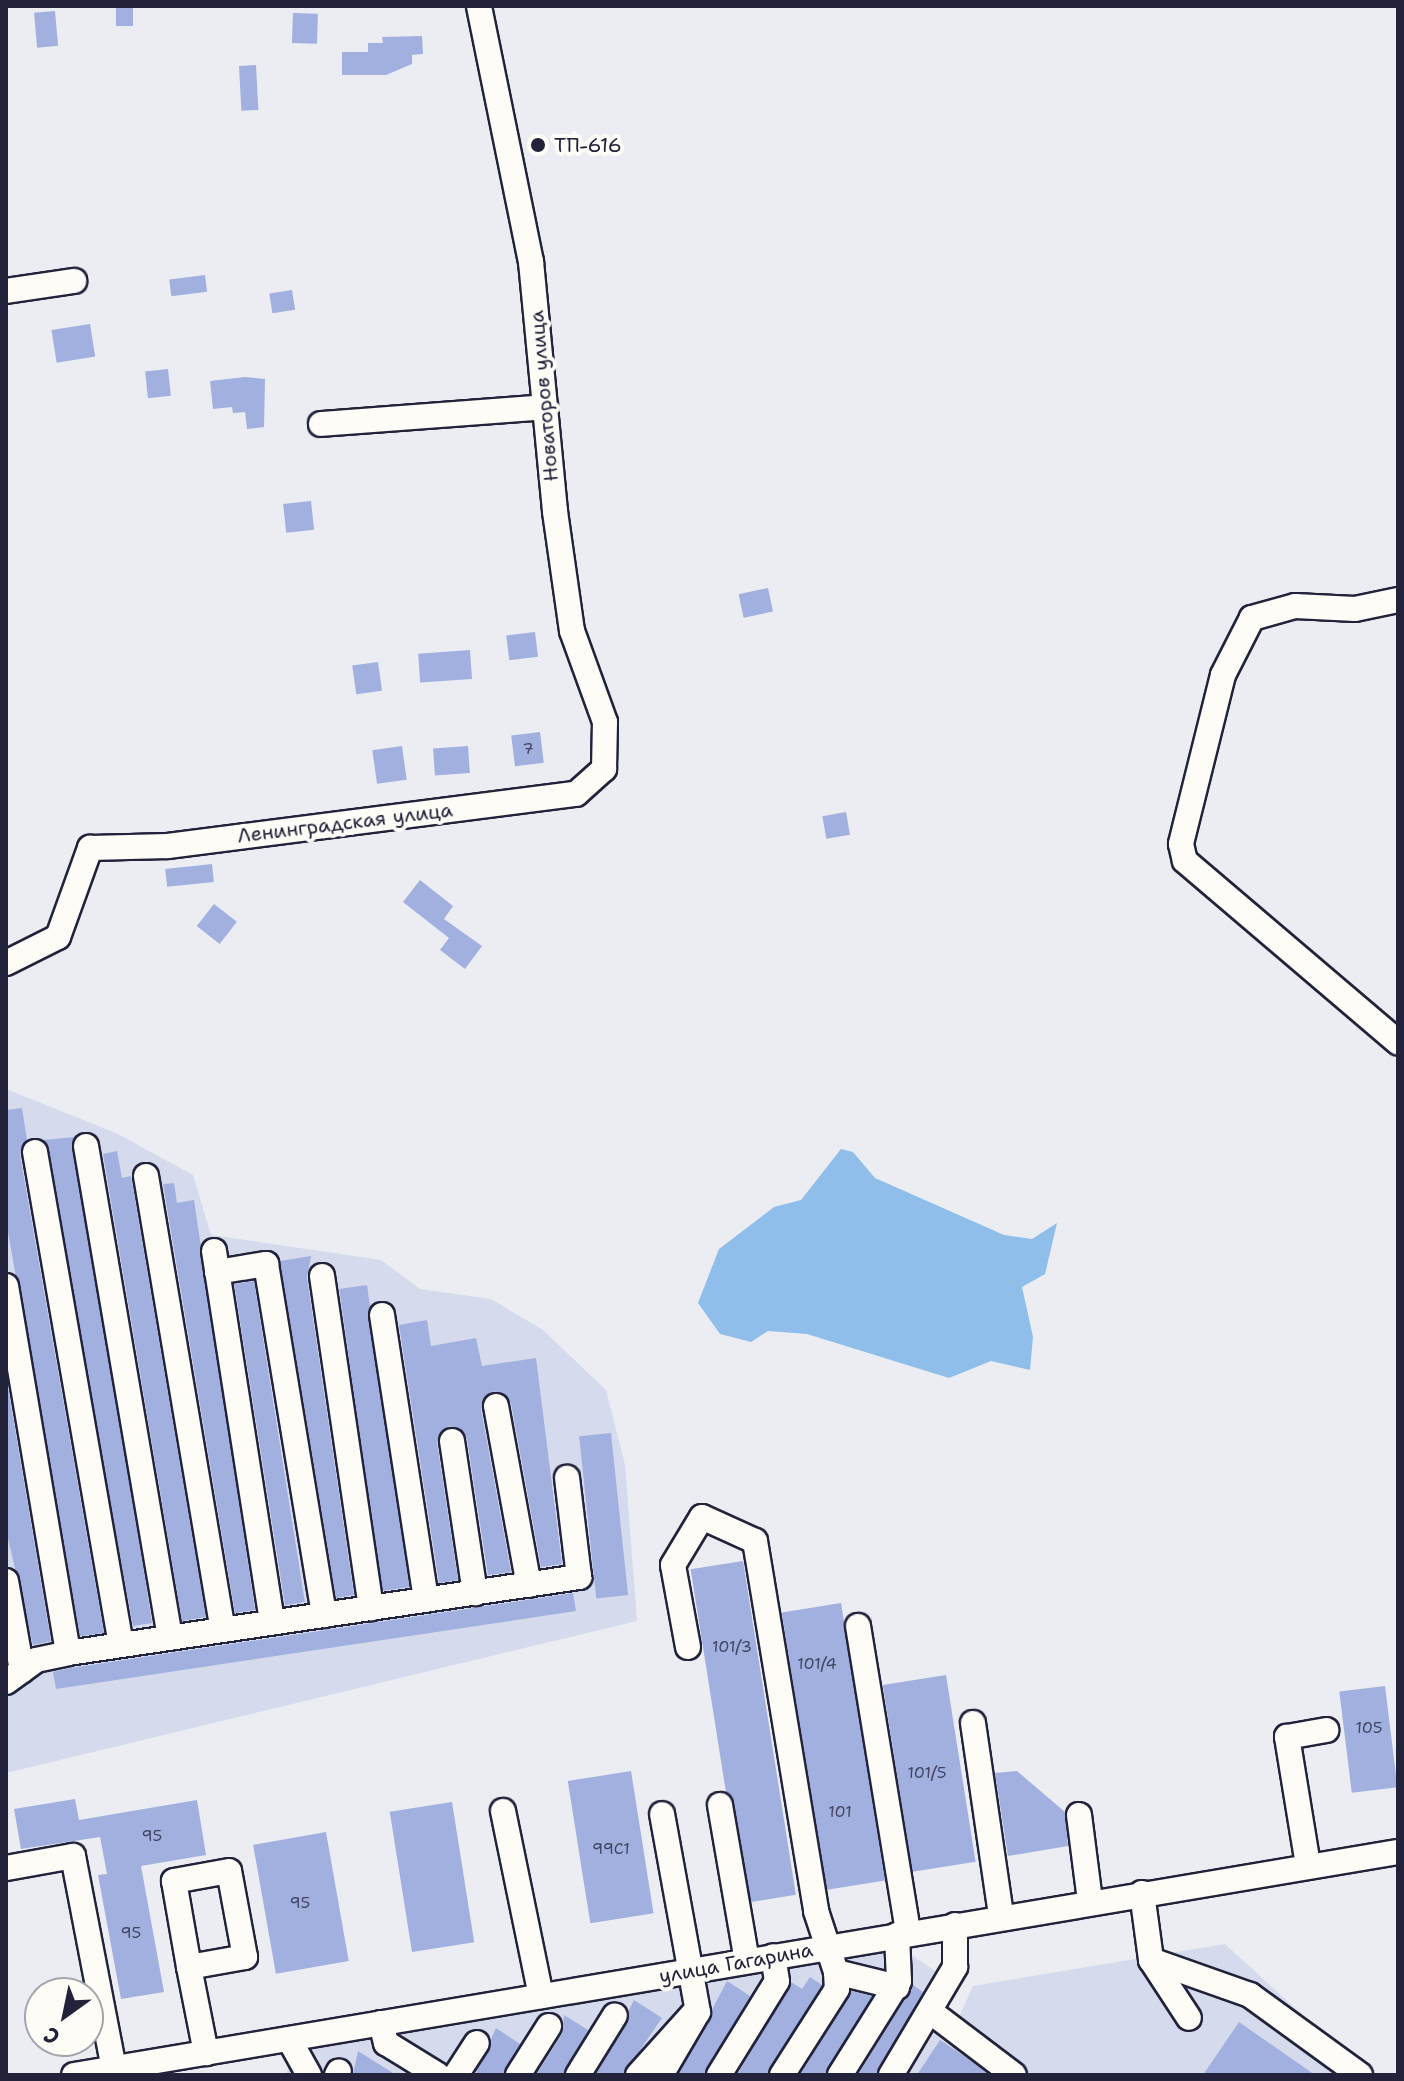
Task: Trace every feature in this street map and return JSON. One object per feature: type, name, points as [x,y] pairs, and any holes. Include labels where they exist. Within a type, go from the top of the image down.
[{"type":"street","name":"Новаторов улица","points":[[479,6],[531,262],[572,631],[605,722],[608,746],[596,783]]},
{"type":"street","points":[[6,291],[74,281]]},
{"type":"street","points":[[321,424],[545,407]]},
{"type":"street","points":[[1398,600],[1355,609],[1295,606],[1252,618],[1223,675],[1181,844],[1185,861],[1398,1042]]},
{"type":"street","name":"Ленинградская улица","points":[[6,963],[58,937],[90,848],[168,846],[576,794],[596,783]]},
{"type":"street","points":[[86,1146],[170,1638]]},
{"type":"street","points":[[35,1152],[121,1645]]},
{"type":"street","points":[[146,1176],[223,1630]]},
{"type":"street","points":[[272,1623],[215,1262],[266,1264],[324,1615]]},
{"type":"street","points":[[322,1276],[371,1608]]},
{"type":"street","points":[[6,1286],[68,1653]]},
{"type":"street","points":[[382,1315],[426,1600]]},
{"type":"street","points":[[496,1406],[529,1585]]},
{"type":"street","points":[[452,1441],[475,1593]]},
{"type":"street","points":[[6,1581],[14,1676],[68,1653],[579,1577],[567,1478]]},
{"type":"street","points":[[688,1647],[673,1565],[702,1517],[755,1541],[816,1911],[836,1972],[837,1989],[782,2075]]},
{"type":"street","points":[[840,2075],[897,1987],[903,1934],[858,1626]]},
{"type":"street","points":[[973,1723],[1001,1916]]},
{"type":"street","points":[[1308,1865],[1287,1737],[1326,1730]]},
{"type":"street","points":[[720,1805],[747,1961]]},
{"type":"street","points":[[503,1811],[541,1996]]},
{"type":"street","points":[[661,2075],[698,2012],[662,1814]]},
{"type":"street","points":[[1079,1815],[1090,1901]]},
{"type":"street","name":"улица Гагарина","points":[[74,2075],[1090,1901],[1398,1852]]},
{"type":"street","points":[[6,1868],[73,1856],[114,2068]]},
{"type":"street","points":[[1142,1893],[1151,1960],[1189,2018]]},
{"type":"street","points":[[891,2075],[955,1967],[955,1925]]},
{"type":"street","points":[[719,2075],[777,1981],[773,1956]]},
{"type":"street","points":[[1151,1960],[1250,1995],[1360,2075]]},
{"type":"street","points":[[189,1967],[206,2053]]},
{"type":"street","points":[[836,1972],[897,1987]]},
{"type":"street","points":[[638,2075],[667,2035],[698,2012]]},
{"type":"street","points":[[931,2012],[1005,2072]]},
{"type":"street","points":[[578,2075],[615,2015]]},
{"type":"street","points":[[381,2023],[386,2043],[400,2065],[438,2075]]},
{"type":"street","points":[[518,2075],[549,2026]]},
{"type":"street","points":[[289,2039],[309,2075]]},
{"type":"street","points":[[456,2075],[477,2043]]},
{"type":"shaded area","points":[[6,1089],[116,1133],[193,1175],[211,1235],[381,1260],[420,1289],[491,1299],[543,1330],[606,1390],[625,1465],[637,1621],[6,1773]]},
{"type":"shaded area","points":[[1225,1944],[1368,2075],[286,2075],[293,2052],[904,1950],[955,1984],[945,2004],[955,2026],[973,1986]]},
{"type":"water","points":[[841,1149],[853,1152],[875,1178],[1004,1235],[1032,1239],[1057,1223],[1045,1274],[1022,1287],[1033,1337],[1030,1370],[991,1361],[949,1378],[807,1334],[768,1331],[751,1342],[720,1334],[698,1303],[719,1249],[774,1207],[801,1200]]},
{"type":"building","points":[[116,6],[133,6],[133,26],[116,26]]},
{"type":"building","points":[[55,11],[58,46],[37,48],[34,13]]},
{"type":"building","points":[[293,13],[318,14],[317,44],[292,43]]},
{"type":"building","points":[[422,36],[423,54],[412,55],[412,64],[386,75],[342,75],[342,52],[368,52],[368,43],[383,43],[382,37]]},
{"type":"building","points":[[256,65],[258,110],[241,111],[239,66]]},
{"type":"building","points":[[205,275],[207,292],[171,296],[169,279]]},
{"type":"building","points":[[292,290],[295,310],[272,313],[269,294]]},
{"type":"building","points":[[90,324],[95,357],[57,363],[51,330]]},
{"type":"building","points":[[168,369],[171,396],[148,398],[145,371]]},
{"type":"building","points":[[245,377],[265,379],[264,427],[247,429],[245,412],[233,413],[232,407],[213,409],[210,381]]},
{"type":"building","points":[[311,501],[314,530],[286,533],[283,504]]},
{"type":"building","points":[[768,588],[773,611],[744,618],[739,594]]},
{"type":"building","points":[[535,632],[538,657],[509,660],[506,636]]},
{"type":"building","points":[[470,650],[472,679],[420,683],[418,654]]},
{"type":"building","points":[[378,662],[382,691],[356,694],[352,666]]},
{"type":"building","points":[[540,732],[544,763],[515,766],[511,736]]},
{"type":"building","points":[[402,746],[407,780],[377,784],[372,750]]},
{"type":"building","points":[[468,746],[470,773],[435,775],[433,748]]},
{"type":"building","points":[[846,812],[850,835],[826,839],[822,816]]},
{"type":"building","points":[[212,864],[214,882],[167,887],[165,869]]},
{"type":"building","points":[[420,880],[453,906],[444,919],[482,946],[465,969],[440,950],[449,938],[403,902]]},
{"type":"building","points":[[214,904],[237,922],[220,944],[197,926]]},
{"type":"building","points":[[22,1108],[27,1140],[20,1155],[104,1633],[80,1636],[6,1221],[6,1110]]},
{"type":"building","points":[[75,1137],[152,1623],[133,1626],[43,1140]]},
{"type":"building","points":[[117,1151],[122,1178],[131,1176],[206,1617],[182,1621],[103,1154]]},
{"type":"building","points":[[174,1183],[177,1203],[194,1200],[255,1610],[235,1613],[163,1184]]},
{"type":"building","points":[[311,1256],[307,1278],[354,1595],[336,1598],[280,1261]]},
{"type":"building","points":[[254,1281],[305,1602],[285,1605],[234,1284]]},
{"type":"building","points":[[367,1285],[409,1587],[382,1591],[339,1289]]},
{"type":"building","points":[[427,1320],[431,1346],[476,1338],[482,1366],[536,1358],[562,1564],[541,1567],[511,1403],[494,1391],[481,1409],[511,1572],[488,1575],[467,1439],[449,1426],[437,1443],[458,1580],[439,1583],[399,1325]]},
{"type":"building","points":[[6,1376],[51,1641],[33,1645],[6,1530]]},
{"type":"building","points":[[611,1433],[628,1595],[596,1598],[579,1436]]},
{"type":"building","points":[[743,1561],[796,1895],[744,1903],[691,1569]]},
{"type":"building","points":[[573,1593],[576,1611],[56,1689],[53,1672],[71,1668]]},
{"type":"building","points":[[841,1603],[885,1881],[826,1890],[782,1612]]},
{"type":"building","points":[[946,1675],[976,1862],[912,1872],[883,1685]]},
{"type":"building","points":[[1385,1686],[1397,1787],[1352,1793],[1339,1692]]},
{"type":"building","points":[[631,1771],[654,1913],[590,1923],[568,1781]]},
{"type":"building","points":[[1017,1771],[1065,1812],[1068,1846],[1008,1856],[995,1773]]},
{"type":"building","points":[[75,1799],[79,1820],[197,1800],[206,1855],[141,1866],[164,1992],[121,1999],[98,1875],[107,1874],[100,1837],[21,1849],[14,1809]]},
{"type":"building","points":[[452,1802],[474,1942],[412,1952],[390,1812]]},
{"type":"building","points":[[326,1832],[349,1961],[276,1974],[253,1845]]},
{"type":"building","points":[[810,1977],[822,1985],[767,2075],[737,2075],[791,1982],[802,1989]]},
{"type":"building","points":[[727,1981],[750,1996],[704,2075],[678,2075]]},
{"type":"building","points":[[913,1985],[923,1992],[876,2075],[858,2075]]},
{"type":"building","points":[[851,1991],[872,1996],[825,2075],[800,2075]]},
{"type":"building","points":[[634,2000],[662,2018],[623,2075],[596,2075]]},
{"type":"building","points":[[564,2015],[588,2030],[563,2075],[536,2075],[562,2034]]},
{"type":"building","points":[[1239,2022],[1315,2075],[1203,2075]]},
{"type":"building","points":[[496,2028],[520,2044],[503,2075],[481,2075],[476,2072]]},
{"type":"building","points":[[940,2040],[967,2058],[989,2075],[917,2075]]},
{"type":"building","points":[[358,2051],[396,2075],[353,2075]]},
{"type":"place","name":"ТП-616","points":[[538,145]]}]
